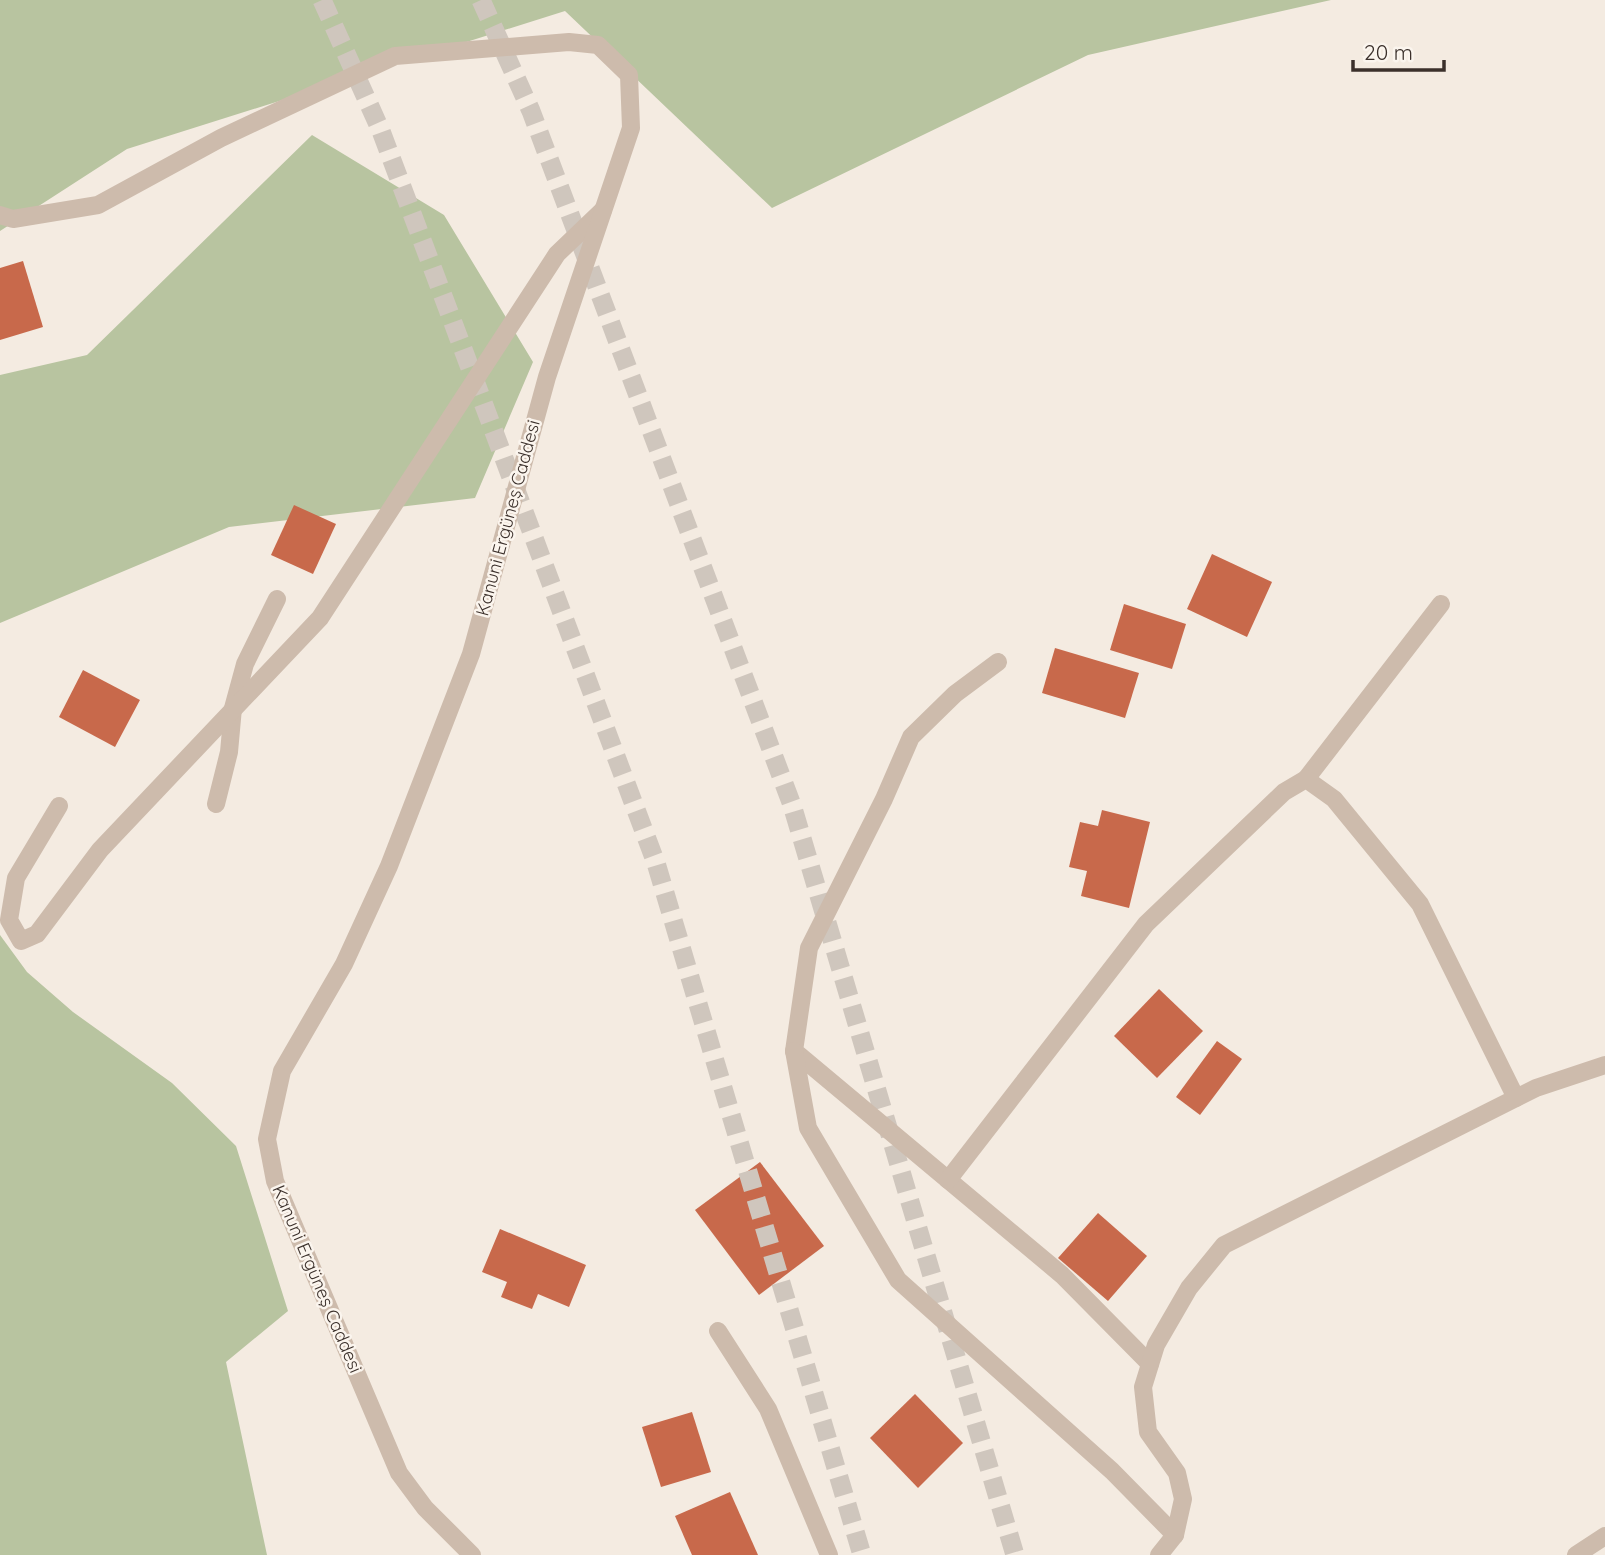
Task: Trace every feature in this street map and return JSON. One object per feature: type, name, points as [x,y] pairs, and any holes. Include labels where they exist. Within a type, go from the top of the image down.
[{"type":"street","name":"Kanuni Ergüneş Caddesi","points":[[0,215],[13,219],[98,205],[221,138],[395,56],[569,43],[598,46],[629,75],[631,128],[547,377],[471,654],[389,866],[344,964],[282,1071],[267,1139],[275,1181],[399,1473],[425,1508],[472,1555]]},
{"type":"street","points":[[58,806],[16,878],[9,920],[21,941],[37,934],[100,850],[320,618],[557,254],[603,211]]},
{"type":"street","points":[[216,804],[229,752],[233,708],[245,664],[277,599]]},
{"type":"street","points":[[948,1180],[1146,924],[1284,792],[1306,779],[1441,604]]},
{"type":"street","points":[[998,662],[955,694],[911,737],[884,799],[809,948],[794,1051],[808,1128],[898,1280],[1112,1471],[1175,1535]]},
{"type":"street","points":[[1306,779],[1334,799],[1420,904],[1516,1098]]},
{"type":"street","points":[[794,1051],[1062,1275],[1150,1364]]},
{"type":"street","points":[[1159,1555],[1175,1535],[1183,1499],[1177,1473],[1148,1432],[1143,1387],[1156,1345],[1189,1287],[1224,1245],[1536,1088],[1605,1065]]},
{"type":"street","points":[[718,1331],[768,1409],[829,1555]]},
{"type":"street","points":[[1576,1555],[1605,1536]]},
{"type":"green space","points":[[0,0],[1331,0],[1088,55],[772,208],[565,11],[127,149],[0,231]]},
{"type":"green space","points":[[312,135],[444,215],[533,362],[475,498],[229,527],[0,623],[0,375],[87,355]]},
{"type":"green space","points":[[0,935],[27,972],[73,1012],[172,1083],[236,1146],[288,1311],[226,1362],[267,1555],[0,1555]]},
{"type":"building","points":[[23,261],[43,327],[0,340],[0,268]]},
{"type":"building","points":[[294,505],[336,524],[313,574],[271,555]]},
{"type":"building","points":[[1212,554],[1272,582],[1247,637],[1187,609]]},
{"type":"building","points":[[1124,604],[1186,624],[1172,669],[1110,650]]},
{"type":"building","points":[[1055,648],[1139,673],[1125,718],[1042,693]]},
{"type":"building","points":[[83,670],[140,700],[115,747],[59,717]]},
{"type":"building","points":[[1102,810],[1150,822],[1129,908],[1081,896],[1087,871],[1069,867],[1080,822],[1098,826]]},
{"type":"building","points":[[1159,989],[1203,1031],[1157,1078],[1114,1036]]},
{"type":"building","points":[[1217,1041],[1242,1059],[1200,1115],[1176,1097]]},
{"type":"building","points":[[760,1162],[824,1246],[759,1295],[695,1210]]},
{"type":"building","points":[[1098,1213],[1147,1256],[1108,1301],[1058,1258]]},
{"type":"building","points":[[500,1229],[586,1265],[569,1307],[538,1294],[532,1309],[501,1297],[507,1282],[482,1272]]},
{"type":"building","points":[[915,1394],[963,1443],[918,1488],[870,1438]]},
{"type":"building","points":[[692,1412],[711,1472],[661,1487],[642,1427]]},
{"type":"building","points":[[730,1492],[758,1555],[692,1555],[675,1516]]},
{"type":"tunnel","points":[[322,0],[381,131],[656,863],[862,1555]]},
{"type":"tunnel","points":[[481,0],[531,111],[792,805],[1015,1555]]}]
